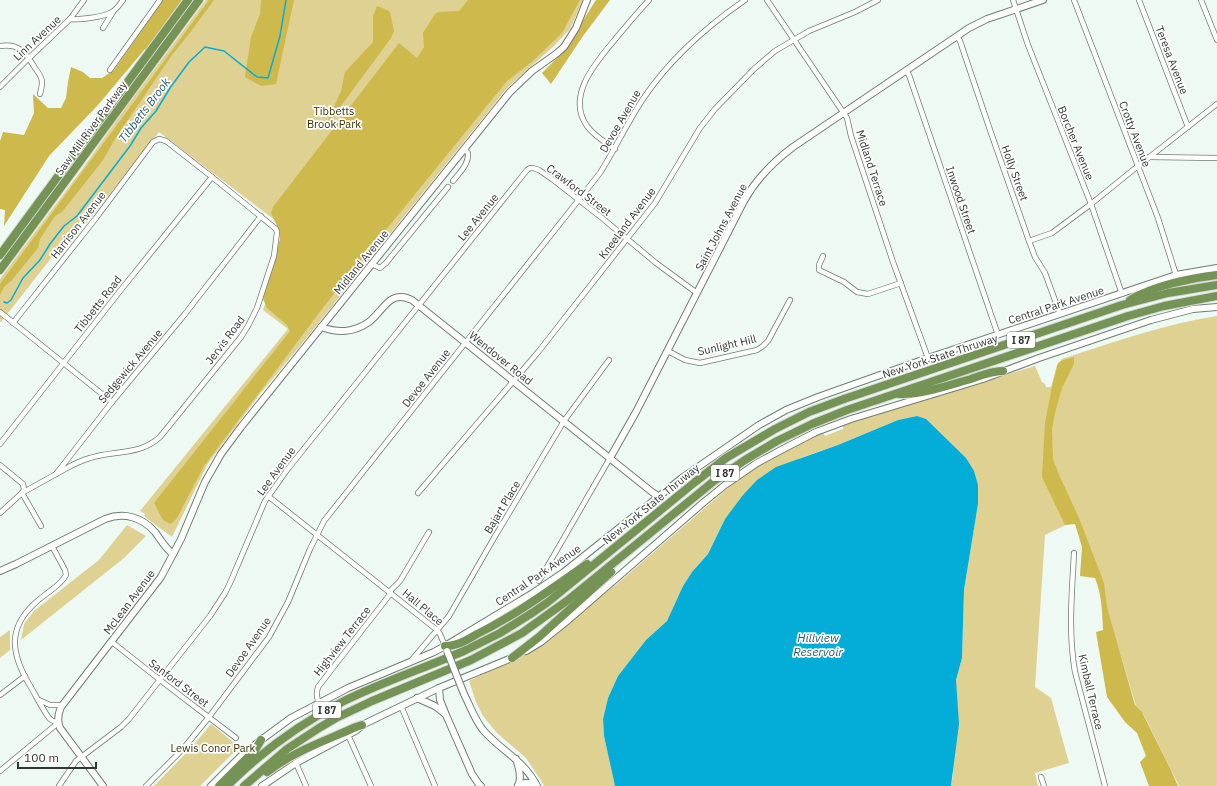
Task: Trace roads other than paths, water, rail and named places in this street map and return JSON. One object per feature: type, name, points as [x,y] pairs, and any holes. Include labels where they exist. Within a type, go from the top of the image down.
[{"type":"highway","name":"Saw Mill River Parkway","points":[[0,255],[188,0]]},
{"type":"highway","name":"Saw Mill River Parkway","points":[[0,270],[199,0]]},
{"type":"highway","points":[[1122,306],[1138,295],[1164,286],[1187,280],[1217,275]]},
{"type":"highway","name":"New York State Thruway","points":[[227,786],[249,765],[278,742],[327,710],[360,694],[466,650],[516,624],[548,602],[726,458],[758,438],[803,415],[844,399],[1122,306],[1168,293],[1217,285]]},
{"type":"highway","name":"New York State Thruway","points":[[244,786],[287,749],[336,718],[372,701],[471,660],[522,633],[568,600],[714,481],[761,450],[812,424],[894,394],[1140,313],[1183,302],[1217,296]]},
{"type":"highway","points":[[894,394],[910,395],[995,371],[1004,371]]},
{"type":"highway","points":[[446,649],[504,620],[637,530]]},
{"type":"highway","points":[[512,658],[539,637],[601,581],[648,535]]},
{"type":"highway","points":[[250,780],[266,773],[286,758],[362,725]]},
{"type":"highway","points":[[219,786],[255,750],[261,740]]},
{"type":"street","name":"Linn Avenue","points":[[0,87],[70,19],[84,0]]},
{"type":"street","points":[[103,28],[123,0]]},
{"type":"street","points":[[110,70],[160,0]]},
{"type":"street","name":"Midland Avenue","points":[[173,554],[205,482],[228,444],[283,373],[510,92],[532,71],[564,47],[576,28],[587,0]]},
{"type":"street","points":[[615,149],[598,137],[586,125],[581,111],[581,92],[586,80],[597,62],[649,0]]},
{"type":"street","name":"Devoe Avenue","points":[[146,786],[183,749],[269,637],[288,602],[324,521],[600,173],[615,149],[628,123],[653,85],[674,59],[728,11],[745,0]]},
{"type":"street","name":"Midland Terrace","points":[[766,0],[847,118],[855,147],[914,322],[928,358]]},
{"type":"street","name":"Kneeland Avenue","points":[[418,493],[539,350],[658,199],[700,128],[715,109],[754,68],[776,51],[808,31],[855,12],[878,0]]},
{"type":"street","name":"Borcher Avenue","points":[[1013,0],[1028,45],[1091,204],[1122,294]]},
{"type":"street","name":"Saint Johns Avenue","points":[[539,580],[636,412],[744,202],[758,180],[770,166],[786,152],[957,36],[982,21],[1043,0]]},
{"type":"street","name":"Crotty Avenue","points":[[1074,0],[1158,218],[1176,275]]},
{"type":"street","name":"Teresa Avenue","points":[[1139,0],[1188,127]]},
{"type":"street","points":[[1201,0],[1217,40]]},
{"type":"street","points":[[70,19],[77,20],[92,18],[113,12]]},
{"type":"street","name":"Holly Street","points":[[957,36],[1029,241],[1035,257],[1045,273],[1060,314]]},
{"type":"street","points":[[0,46],[17,47],[29,58],[42,81],[40,94]]},
{"type":"street","name":"Inwood Street","points":[[906,71],[909,75],[998,335]]},
{"type":"street","points":[[1029,241],[1052,233],[1217,104]]},
{"type":"street","name":"Jervis Road","points":[[56,474],[90,458],[106,454],[132,452],[141,449],[155,442],[160,437],[248,326],[257,308],[274,256],[277,232],[276,229],[166,141],[159,139]]},
{"type":"street","name":"Harrison Avenue","points":[[13,323],[96,218],[152,142],[159,139]]},
{"type":"street","points":[[453,181],[468,158],[468,153],[464,150]]},
{"type":"street","points":[[1149,157],[1217,158]]},
{"type":"street","name":"Crawford Street","points":[[525,173],[530,168],[539,170],[552,179],[656,263],[697,293]]},
{"type":"street","name":"Lee Avenue","points":[[59,786],[73,764],[126,724],[210,616],[225,593],[268,496],[418,305],[525,173]]},
{"type":"street","name":"Tibbetts Road","points":[[0,444],[212,177]]},
{"type":"street","points":[[372,264],[380,268],[386,263],[448,186]]},
{"type":"street","name":"Sedgewick Avenue","points":[[0,514],[22,493],[56,474],[112,402],[185,314],[261,216]]},
{"type":"street","points":[[823,256],[818,265],[819,270],[844,282],[857,292],[868,294],[901,283]]},
{"type":"street","name":"Central Park Avenue","points":[[211,786],[245,752],[291,718],[348,688],[410,662],[446,649],[533,593],[564,572],[682,478],[759,425],[786,410],[818,396],[1176,275],[1217,268]]},
{"type":"street","name":"Wendover Road","points":[[321,327],[337,331],[348,331],[358,328],[371,320],[388,302],[398,297],[410,299],[658,496]]},
{"type":"street","name":"Sunlight Hill","points":[[668,351],[685,360],[700,363],[757,350],[768,341],[790,300]]},
{"type":"street","points":[[262,786],[296,764],[357,730],[362,725],[439,688],[512,658],[541,642],[725,485],[757,463],[782,449],[816,432],[851,419],[954,389],[1107,334],[1192,309],[1217,307]]},
{"type":"street","points":[[0,312],[112,402]]},
{"type":"street","name":"Bajart Place","points":[[410,662],[449,616],[564,421],[609,360]]},
{"type":"street","points":[[0,465],[23,484],[24,490],[22,493],[40,526]]},
{"type":"street","name":"Hall Place","points":[[268,496],[437,630],[440,634],[464,694],[478,722],[484,731],[526,769],[536,784]]},
{"type":"street","points":[[0,571],[105,519],[114,516],[135,518],[146,524],[173,554]]},
{"type":"street","name":"Highview Terrace","points":[[319,703],[316,698],[318,687],[400,581],[429,532]]},
{"type":"street","points":[[52,546],[65,570],[66,575],[61,582],[27,610],[21,617],[15,635],[15,645],[19,663],[25,676],[49,717],[58,723],[103,786]]},
{"type":"street","name":"Kimball Terrace","points":[[1074,553],[1070,635],[1072,654],[1075,672],[1105,786]]},
{"type":"street","name":"McLean Avenue","points":[[58,723],[59,712],[62,705],[159,581],[173,554]]},
{"type":"street","name":"Sanford Street","points":[[112,642],[236,738]]},
{"type":"street","points":[[0,695],[25,676]]},
{"type":"street","points":[[439,688],[440,700],[446,715],[472,774],[481,786]]},
{"type":"street","points":[[417,698],[435,706],[446,715]]},
{"type":"street","points":[[39,700],[50,705],[62,705]]},
{"type":"street","points":[[401,706],[435,786]]},
{"type":"street","points":[[0,771],[58,723]]},
{"type":"street","points":[[348,735],[371,786]]},
{"type":"street","points":[[516,759],[520,775],[520,782],[518,786]]},
{"type":"street","points":[[296,764],[306,786]]},
{"type":"street","points":[[1041,777],[1044,786]]},
{"type":"street","points":[[518,786],[529,782],[536,784]]},
{"type":"water","name":"Hillview Reservoir","points":[[917,416],[926,419],[966,458],[974,471],[978,485],[978,504],[964,590],[962,658],[956,680],[959,724],[951,786],[615,786],[604,736],[603,719],[608,698],[618,676],[646,640],[667,621],[683,586],[692,572],[708,554],[725,519],[743,495],[757,480],[776,467],[838,445],[898,420]]},
{"type":"waterway","name":"Tibbetts Brook","points":[[4,302],[7,303],[11,300],[23,278],[40,260],[64,226],[77,216],[130,146],[141,128],[156,111],[170,88],[189,62],[205,47],[224,51],[257,77],[268,78],[280,36],[286,0]]},
{"type":"park label","name":"Tibbetts Brook Park","points":[[334,117]]},
{"type":"park label","name":"Lewis Conor Park","points":[[213,748]]}]
